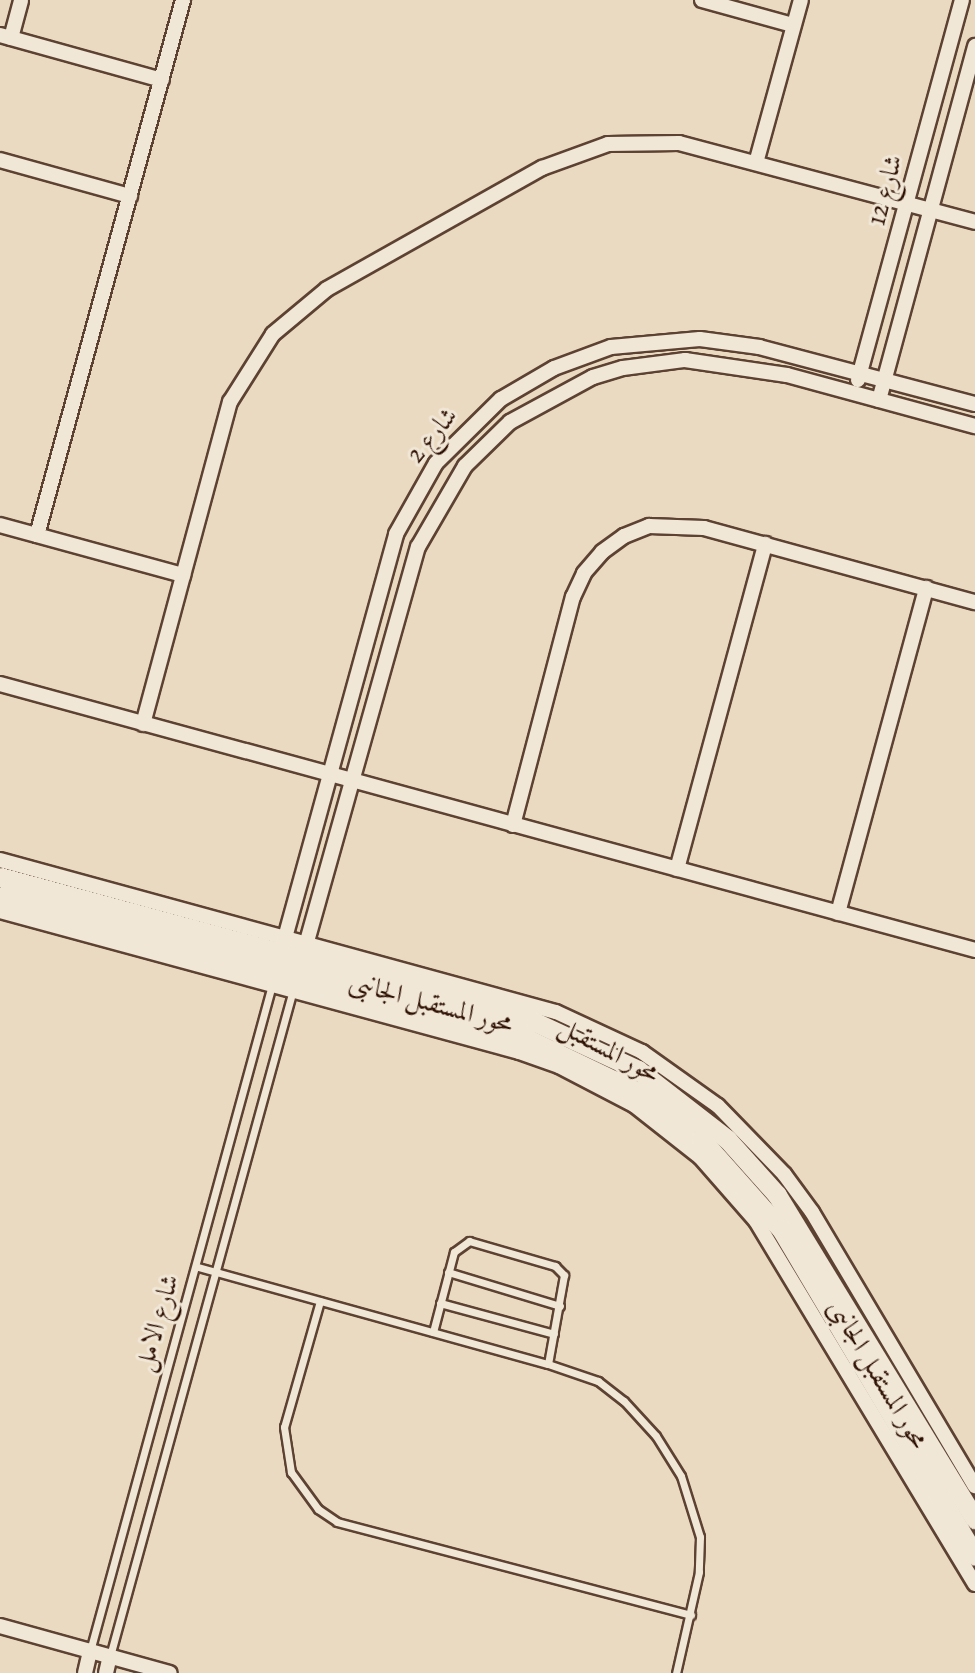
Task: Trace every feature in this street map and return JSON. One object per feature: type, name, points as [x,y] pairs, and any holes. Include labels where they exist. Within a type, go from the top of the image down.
[{"type":"street","points":[[21,0],[5,37],[162,80]]},
{"type":"street","points":[[37,535],[184,0]]},
{"type":"street","points":[[702,0],[793,25]]},
{"type":"street","points":[[755,163],[801,0]]},
{"type":"street","name":"شارع 12","points":[[855,393],[962,0]]},
{"type":"street","name":"شارع 12","points":[[879,400],[975,46]]},
{"type":"street","points":[[143,724],[230,402],[261,349],[306,303],[574,153],[644,140],[679,143],[975,222]]},
{"type":"street","points":[[0,160],[130,196]]},
{"type":"street","name":"شارع 2","points":[[274,978],[396,534],[436,463],[501,399],[582,356],[670,339],[739,343],[975,404]]},
{"type":"street","name":"شارع 2","points":[[295,984],[426,528],[465,466],[510,422],[583,381],[654,362],[717,361],[748,366],[975,426]]},
{"type":"street","points":[[513,825],[573,597],[584,573],[601,552],[649,526],[677,523],[765,544],[975,602]]},
{"type":"street","points":[[0,525],[183,575]]},
{"type":"street","points":[[677,869],[765,544]]},
{"type":"street","points":[[838,913],[926,588]]},
{"type":"street","points":[[0,684],[975,950]]},
{"type":"street","points":[[0,860],[283,945]]},
{"type":"street","name":"محور المستقبل","points":[[0,877],[304,951],[570,1035],[638,1070],[699,1114],[753,1166],[799,1226],[975,1520]]},
{"type":"street","name":"محور المستقبل","points":[[0,896],[295,984],[528,1039],[565,1053],[636,1091],[701,1139],[781,1229],[975,1556]]},
{"type":"street","points":[[0,911],[274,978]]},
{"type":"street","name":"محور المستقبل الجانبى","points":[[304,951],[556,1012],[642,1052],[718,1106],[784,1174],[812,1212],[975,1486]]},
{"type":"street","name":"محور المستقبل الجانبى","points":[[295,984],[559,1066],[634,1105],[700,1157],[737,1196],[780,1256],[975,1584]]},
{"type":"street","points":[[0,1626],[170,1673]]},
{"type":"street","name":"شارع الامل","points":[[85,1673],[90,1651]]},
{"type":"street","name":"شارع الامل","points":[[106,1673],[110,1656]]},
{"type":"lane","name":"شارع الامل","points":[[90,1651],[198,1267],[274,978]]},
{"type":"lane","name":"شارع الامل","points":[[110,1656],[218,1273],[295,984]]},
{"type":"lane","points":[[433,1332],[456,1247],[469,1241],[555,1266],[564,1275],[548,1364]]},
{"type":"lane","points":[[198,1267],[548,1364],[598,1381],[624,1401],[665,1448],[689,1496],[700,1537],[691,1615],[676,1673]]},
{"type":"lane","points":[[448,1272],[559,1306]]},
{"type":"lane","points":[[320,1301],[284,1427],[291,1472],[318,1509],[337,1522],[691,1615]]},
{"type":"lane","points":[[440,1303],[554,1334]]}]
